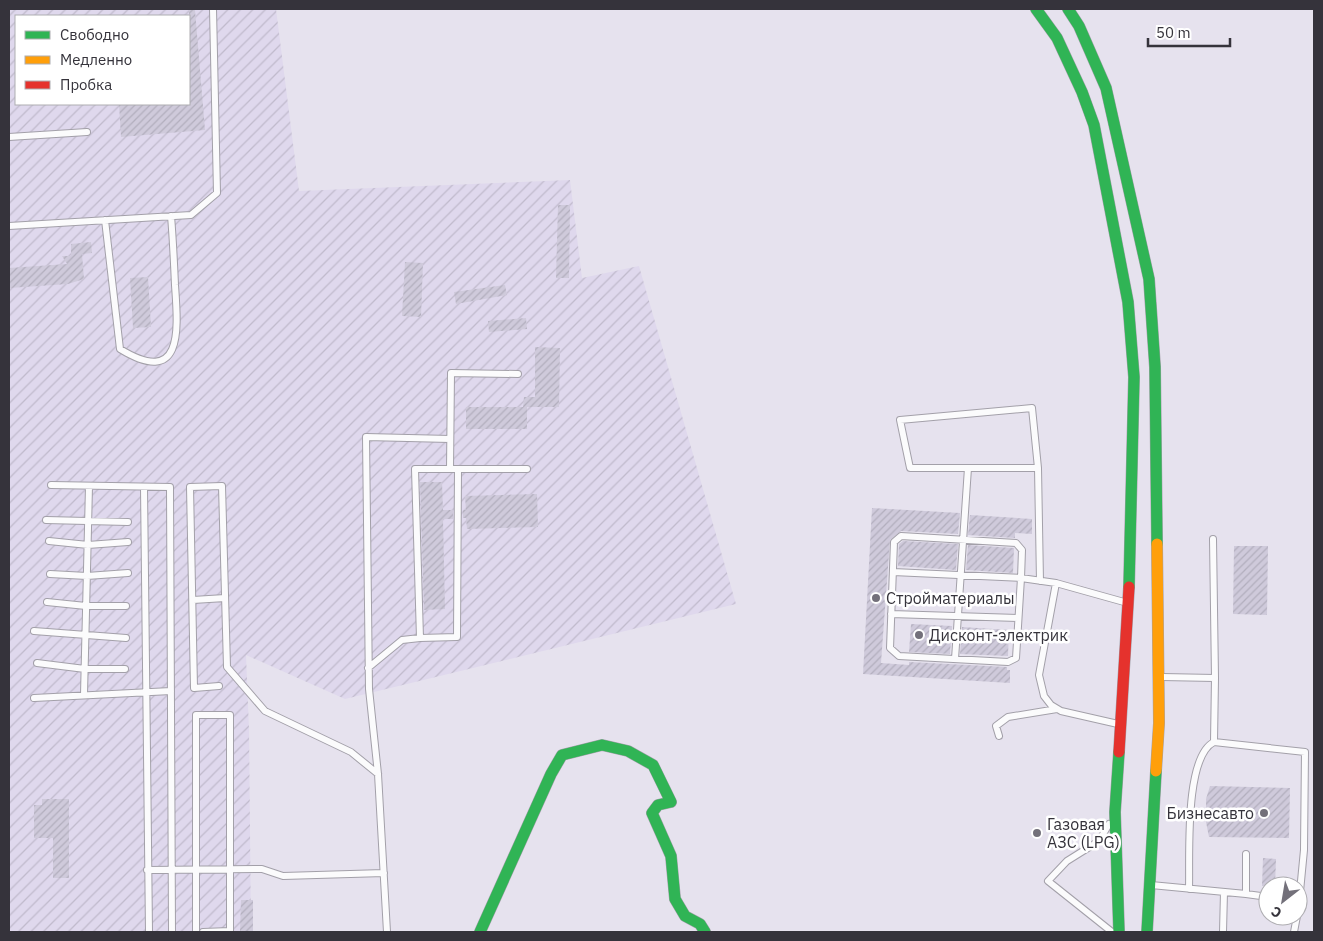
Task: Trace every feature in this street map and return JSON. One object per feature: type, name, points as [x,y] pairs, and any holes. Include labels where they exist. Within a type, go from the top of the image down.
[{"type":"main road","points":[[1036,9],[1057,38],[1082,92],[1094,125],[1128,302],[1134,377],[1128,603],[1115,812],[1119,932]]},
{"type":"main road","points":[[1068,9],[1079,26],[1106,88],[1149,279],[1155,366],[1159,723],[1147,932]]},
{"type":"main road","points":[[480,932],[551,774],[562,755],[602,745],[628,751],[653,765],[658,773],[667,790],[670,802],[658,804],[652,814],[671,856],[675,899],[685,916],[700,924],[705,932]]},
{"type":"lane","points":[[9,226],[192,215],[217,193],[213,9]]},
{"type":"lane","points":[[9,137],[87,132]]},
{"type":"lane","points":[[105,220],[120,349],[148,362],[160,361],[170,355],[177,341],[178,318],[171,216]]},
{"type":"lane","points":[[368,668],[402,640],[457,637],[454,469],[450,439],[451,373],[518,374]]},
{"type":"lane","points":[[1038,468],[910,468],[900,420],[1032,408],[1038,468],[1040,581]]},
{"type":"lane","points":[[387,932],[378,774],[368,668],[366,437],[450,439]]},
{"type":"lane","points":[[956,659],[968,468]]},
{"type":"lane","points":[[420,638],[415,469],[526,469]]},
{"type":"lane","points":[[51,485],[170,487],[172,932]]},
{"type":"lane","points":[[84,695],[89,486]]},
{"type":"lane","points":[[219,686],[194,688],[190,487],[222,486],[227,667],[265,710],[351,752],[378,774]]},
{"type":"lane","points":[[144,487],[149,932]]},
{"type":"lane","points":[[46,520],[128,522]]},
{"type":"lane","points":[[901,536],[1016,543],[1022,550],[1016,658],[1008,662],[898,656],[890,648],[893,572],[894,542],[901,536]]},
{"type":"lane","points":[[1213,539],[1214,742]]},
{"type":"lane","points":[[49,542],[88,545],[128,542]]},
{"type":"lane","points":[[893,572],[1021,578],[1056,583],[1128,603]]},
{"type":"lane","points":[[50,574],[87,576],[128,573]]},
{"type":"lane","points":[[1056,583],[1039,675],[1044,696],[1057,709],[1071,715],[1120,724]]},
{"type":"lane","points":[[193,600],[225,598]]},
{"type":"lane","points":[[47,602],[86,606],[126,606]]},
{"type":"lane","points":[[891,614],[1018,618]]},
{"type":"lane","points":[[34,632],[126,638]]},
{"type":"lane","points":[[37,663],[85,669],[125,669]]},
{"type":"lane","points":[[1159,677],[1215,678]]},
{"type":"lane","points":[[34,698],[171,690]]},
{"type":"lane","points":[[998,736],[996,726],[1008,717],[1057,709]]},
{"type":"lane","points":[[196,932],[196,715],[230,715],[230,931],[203,932]]},
{"type":"lane","points":[[1189,889],[1192,780],[1203,751],[1214,742],[1305,752],[1304,850],[1301,876]]},
{"type":"lane","points":[[1112,932],[1048,881],[1067,861],[1099,841],[1115,812]]},
{"type":"lane","points":[[1246,854],[1246,894]]},
{"type":"lane","points":[[147,870],[262,869],[283,876],[384,872]]},
{"type":"lane","points":[[1150,885],[1258,895]]},
{"type":"lane","points":[[1224,892],[1224,932]]},
{"type":"shaded area","points":[[9,9],[276,9],[299,191],[570,180],[582,278],[639,266],[736,604],[345,699],[246,655],[249,730],[251,932],[9,932]]},
{"type":"building","points":[[189,10],[195,10],[205,130],[121,137],[119,105],[190,105]]},
{"type":"building","points":[[558,205],[570,205],[569,278],[556,278]]},
{"type":"building","points":[[91,242],[92,253],[82,254],[84,279],[68,284],[9,288],[9,268],[67,264],[62,256],[71,256],[71,244]]},
{"type":"building","points":[[405,262],[423,263],[421,317],[402,316]]},
{"type":"building","points":[[148,277],[151,327],[133,328],[130,278]]},
{"type":"building","points":[[505,285],[507,295],[456,304],[454,292]]},
{"type":"building","points":[[526,318],[527,329],[489,332],[488,321]]},
{"type":"building","points":[[535,347],[560,348],[559,407],[527,407],[527,429],[466,429],[466,407],[523,407],[524,397],[535,397]]},
{"type":"building","points":[[420,482],[442,482],[443,510],[453,510],[453,519],[443,519],[445,609],[424,610]]},
{"type":"building","points":[[537,494],[538,527],[467,529],[466,518],[463,518],[463,510],[466,510],[465,496]]},
{"type":"building","name":"Стройматериалы","points":[[872,508],[960,513],[958,534],[901,531],[890,540],[881,663],[909,665],[909,662],[1007,667],[1007,670],[1010,670],[1010,683],[863,674]]},
{"type":"building","points":[[970,515],[1032,519],[1032,534],[1015,533],[1015,538],[968,535]]},
{"type":"building","points":[[903,541],[958,544],[956,570],[898,566],[899,544]]},
{"type":"building","points":[[968,545],[1014,548],[1013,573],[966,570]]},
{"type":"building","points":[[1234,546],[1268,546],[1267,615],[1233,614]]},
{"type":"building","points":[[911,624],[952,626],[950,654],[909,652]]},
{"type":"building","points":[[962,627],[1009,630],[1008,656],[960,654]]},
{"type":"building","name":"Бизнесавто","points":[[1210,786],[1290,788],[1289,838],[1209,837],[1206,822],[1206,799]]},
{"type":"building","points":[[42,799],[69,799],[69,878],[53,878],[53,838],[34,838],[34,805],[42,805]]},
{"type":"building","points":[[1263,858],[1276,859],[1275,876],[1262,876]]},
{"type":"building","points":[[241,900],[253,900],[253,932],[240,932]]},
{"type":"traffic: fast","points":[[1036,9],[1057,38],[1082,92],[1094,125],[1128,302],[1134,377],[1129,587]]},
{"type":"traffic: fast","points":[[1068,9],[1079,26],[1106,88],[1149,279],[1155,367],[1157,544]]},
{"type":"traffic: fast","points":[[480,932],[551,774],[562,755],[602,745],[628,751],[653,765],[671,802],[658,805],[652,813],[671,856],[675,899],[685,916],[700,924],[705,932]]},
{"type":"traffic: fast","points":[[1119,752],[1115,812],[1119,932]]},
{"type":"traffic: fast","points":[[1147,932],[1156,771]]},
{"type":"traffic: slow","points":[[1156,771],[1159,723],[1157,544]]},
{"type":"traffic: jam","points":[[1119,752],[1129,587]]},
{"type":"place","name":"Стройматериалы","points":[[876,598]]},
{"type":"place","name":"Дисконт-электрик","points":[[919,635]]},
{"type":"place","name":"Бизнесавто","points":[[1264,813]]},
{"type":"place","name":"Газовая АЗС (LPG)","points":[[1037,833]]}]
